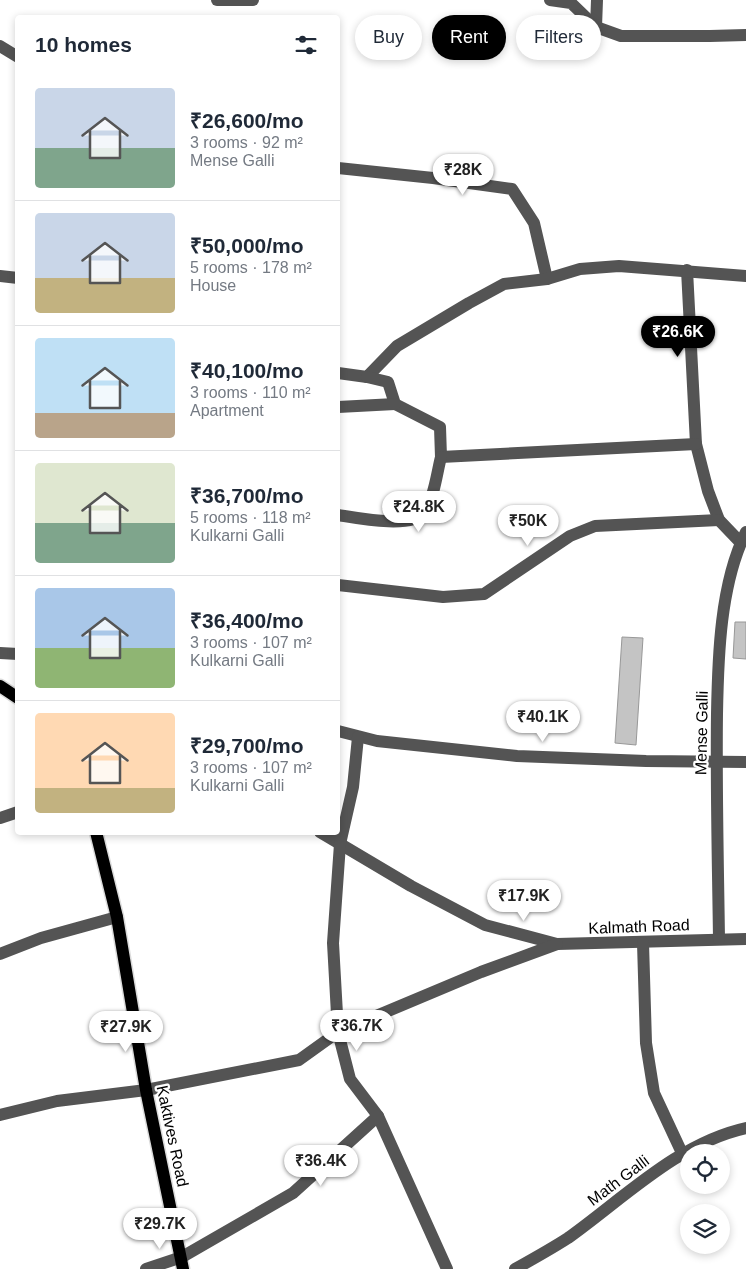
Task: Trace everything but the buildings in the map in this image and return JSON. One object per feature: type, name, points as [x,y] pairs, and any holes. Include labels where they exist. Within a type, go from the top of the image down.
[{"type":"main road","points":[[0,686],[15,696]]},
{"type":"main road","name":"Kaktives Road","points":[[97,835],[117,917],[146,1090],[182,1263]]},
{"type":"street","points":[[217,0],[253,0]]},
{"type":"street","points":[[550,0],[571,3],[584,15]]},
{"type":"street","points":[[596,15],[597,0]]},
{"type":"street","points":[[601,29],[621,36],[746,35]]},
{"type":"street","points":[[0,46],[15,55]]},
{"type":"street","points":[[340,168],[512,189],[534,223],[546,279]]},
{"type":"street","points":[[367,377],[397,346],[504,284],[546,279],[580,269],[619,266],[746,276]]},
{"type":"street","points":[[687,270],[696,444],[708,491],[719,520],[743,538]]},
{"type":"street","points":[[0,276],[15,278]]},
{"type":"street","points":[[340,373],[388,382],[395,404]]},
{"type":"street","points":[[340,407],[395,404],[440,428],[441,457],[430,499],[424,513],[414,520],[384,521],[340,515]]},
{"type":"street","points":[[441,457],[696,444]]},
{"type":"street","points":[[340,585],[443,597],[484,594],[570,536],[595,526],[719,520]]},
{"type":"street","name":"Mense Galli","points":[[719,939],[716,762],[718,682],[724,603],[743,538]]},
{"type":"street","points":[[0,653],[15,654]]},
{"type":"street","points":[[340,732],[376,741],[517,756],[746,762]]},
{"type":"street","points":[[358,736],[353,787],[340,844],[333,943],[338,1032],[350,1079],[378,1116],[447,1269]]},
{"type":"street","points":[[0,818],[15,813]]},
{"type":"street","name":"Kalmath Road","points":[[325,835],[411,886],[485,925],[557,944],[746,939]]},
{"type":"street","points":[[0,954],[41,938],[117,917]]},
{"type":"street","points":[[643,943],[646,1043],[654,1093],[680,1149]]},
{"type":"street","points":[[0,1115],[57,1101],[146,1090],[299,1060],[338,1032],[481,972],[557,944]]},
{"type":"street","points":[[146,1269],[182,1263],[293,1193],[378,1116]]},
{"type":"street","name":"Math Galli","points":[[703,1144],[730,1132],[746,1128]]},
{"type":"street","name":"Math Galli","points":[[515,1269],[566,1239],[680,1154]]}]
